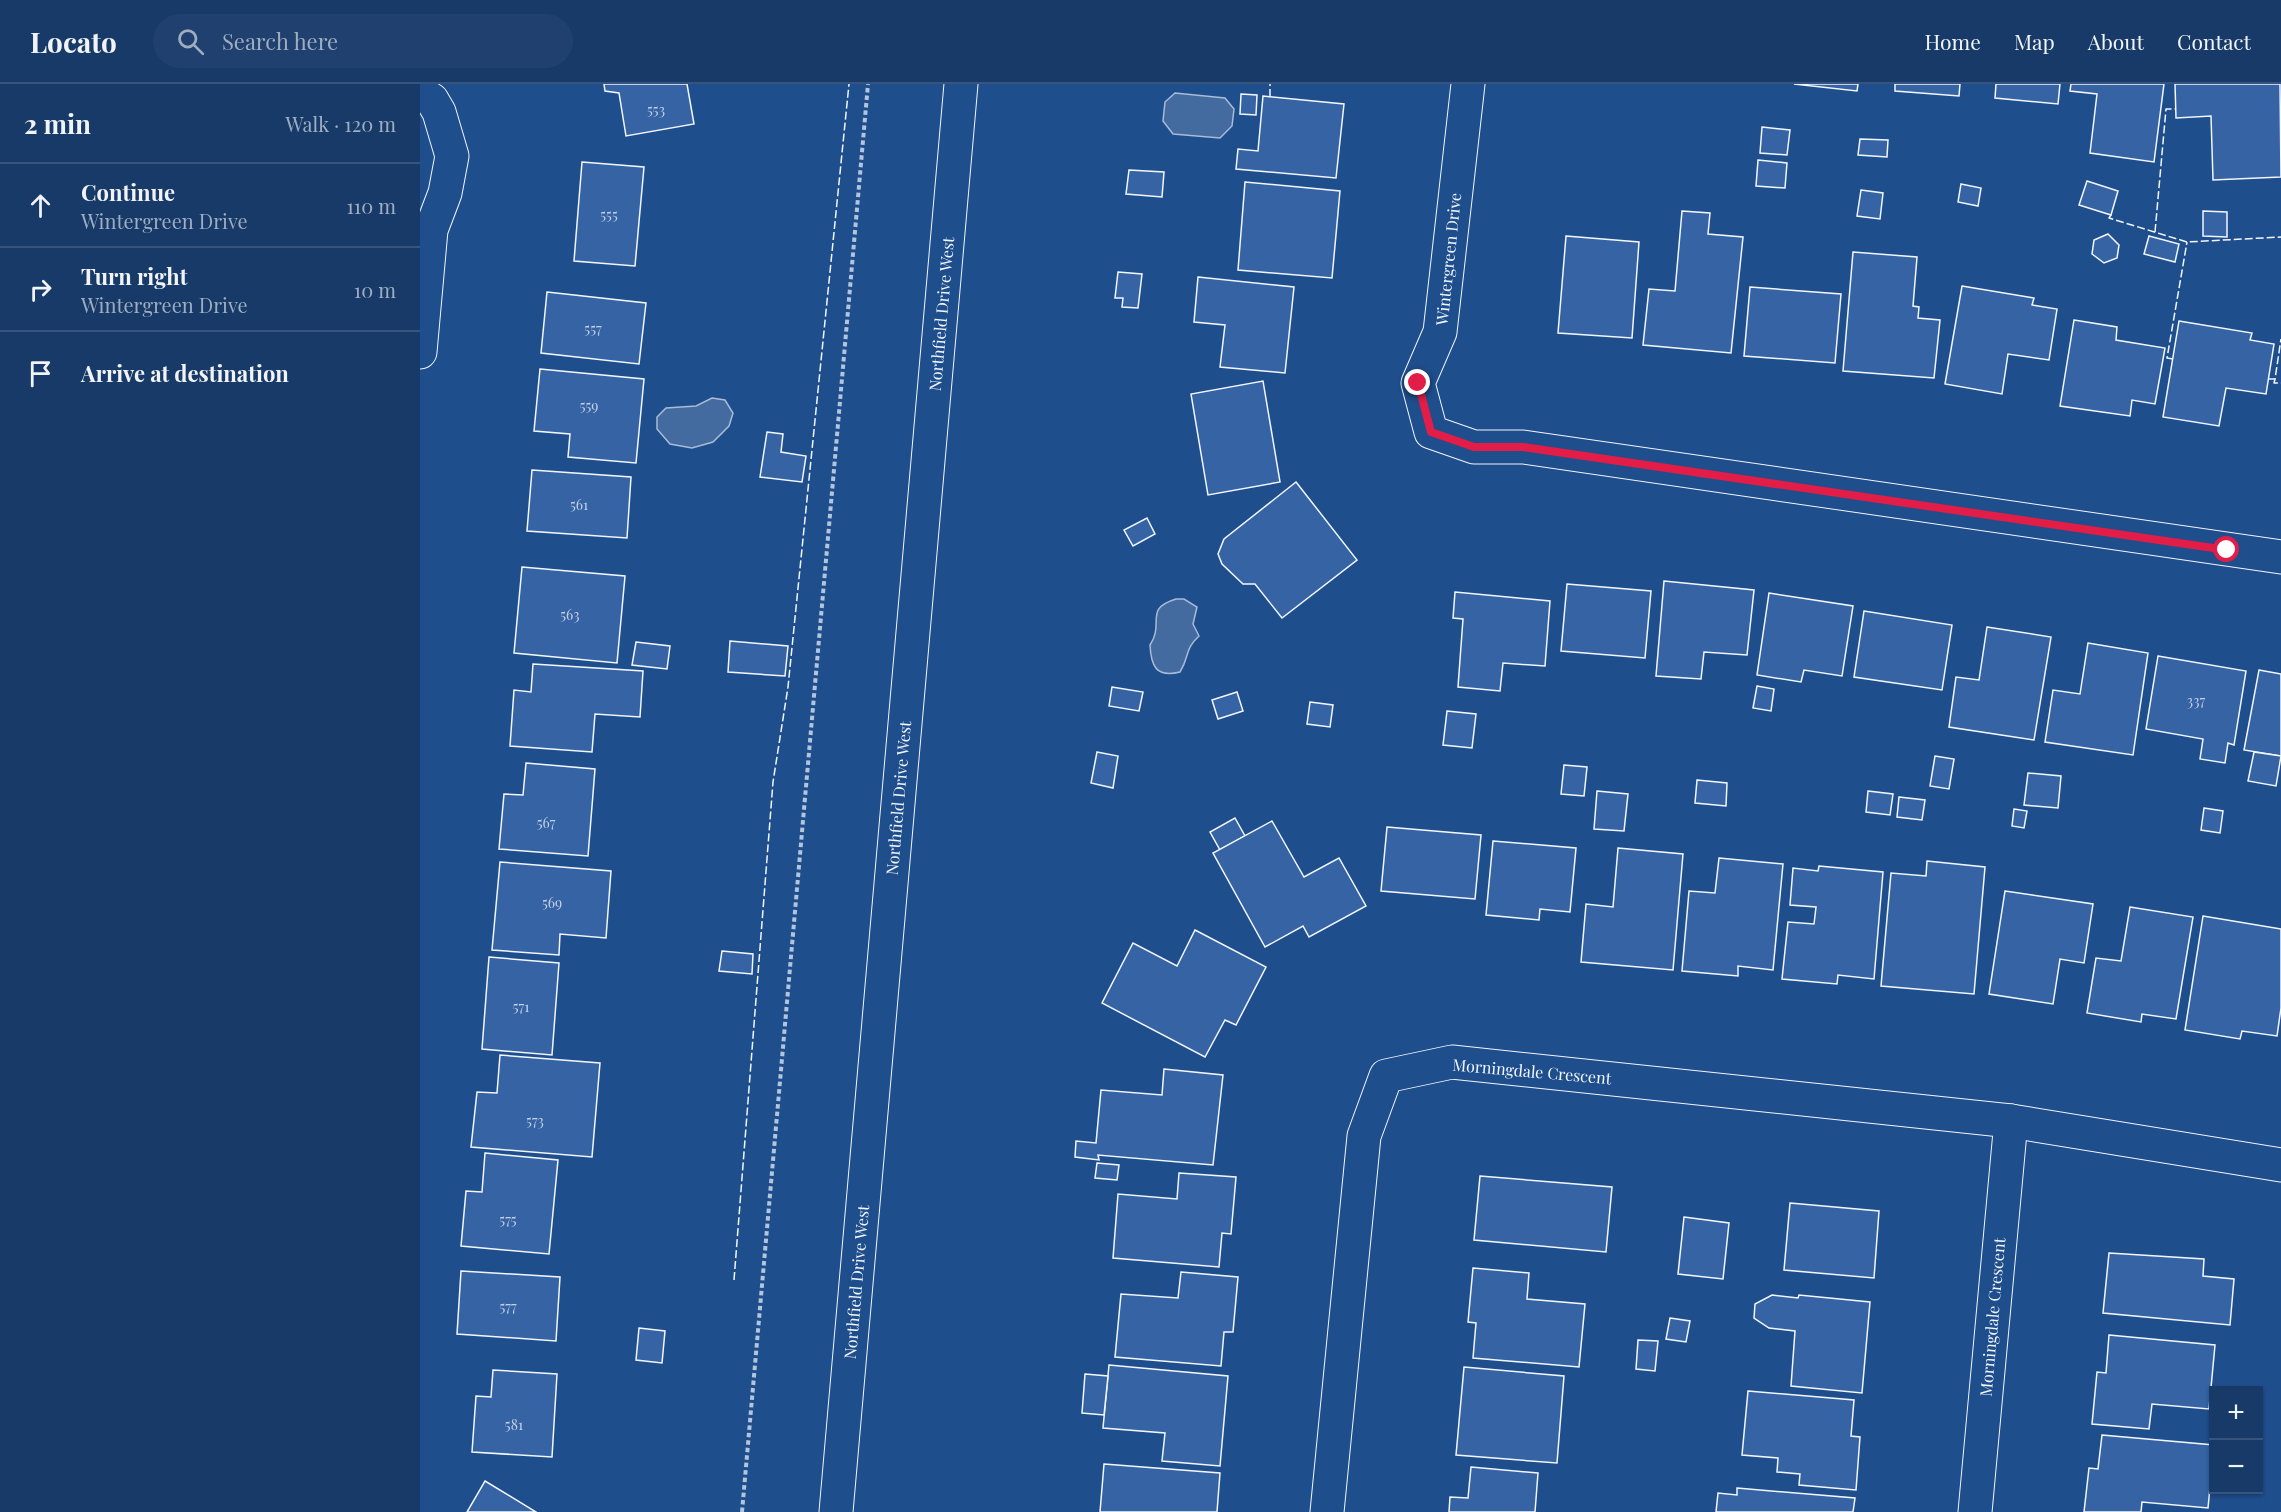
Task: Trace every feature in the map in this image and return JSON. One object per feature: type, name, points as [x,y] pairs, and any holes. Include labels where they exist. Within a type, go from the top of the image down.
[{"type":"street","name":"Northfield Drive West","points":[[836,1512],[961,84]]},
{"type":"street","name":"Wintergreen Drive","points":[[1468,84],[1440,332],[1418,383],[1431,432],[1474,447],[1523,447],[2281,557]]},
{"type":"street","points":[[420,92],[432,100],[439,112],[452,156],[445,193],[431,230],[420,352]]},
{"type":"street","name":"Morningdale Crescent","points":[[1328,1512],[1364,1136],[1386,1076],[1452,1062],[2011,1121],[2281,1165]]},
{"type":"street","name":"Morningdale Crescent","points":[[1975,1512],[2011,1121]]},
{"type":"path","points":[[742,1512],[868,84]]},
{"type":"water","points":[[1175,93],[1225,98],[1234,109],[1232,126],[1220,138],[1173,134],[1163,121],[1165,102]]},
{"type":"water","points":[[712,398],[725,400],[733,413],[729,426],[713,442],[692,448],[670,444],[657,429],[657,417],[666,408],[696,406]]},
{"type":"water","points":[[1176,599],[1184,599],[1197,607],[1193,624],[1199,636],[1191,645],[1180,672],[1165,673],[1156,669],[1150,645],[1156,630],[1157,612],[1160,607]]},
{"type":"building","points":[[604,84],[687,84],[694,124],[626,136],[619,93],[605,91]]},
{"type":"building","points":[[1794,84],[1858,84],[1857,91]]},
{"type":"building","points":[[1895,84],[1960,84],[1959,96],[1895,91]]},
{"type":"building","points":[[1996,84],[2060,84],[2058,104],[1995,98]]},
{"type":"building","points":[[2071,84],[2164,84],[2154,162],[2090,153],[2097,94],[2070,91]]},
{"type":"building","points":[[2175,84],[2280,84],[2281,177],[2213,180],[2211,116],[2176,118]]},
{"type":"building","points":[[1241,94],[1257,95],[1256,115],[1240,114]]},
{"type":"building","points":[[1263,96],[1344,104],[1336,178],[1236,169],[1238,149],[1258,151]]},
{"type":"building","points":[[1762,127],[1790,130],[1787,155],[1760,153]]},
{"type":"building","points":[[1860,139],[1888,140],[1887,157],[1858,155]]},
{"type":"building","points":[[1758,160],[1787,163],[1785,188],[1756,186]]},
{"type":"building","points":[[582,162],[644,167],[635,266],[574,261]]},
{"type":"building","points":[[1129,170],[1164,172],[1162,197],[1126,194]]},
{"type":"building","points":[[2087,181],[2118,191],[2111,215],[2079,205]]},
{"type":"building","points":[[1245,182],[1340,191],[1332,278],[1238,270]]},
{"type":"building","points":[[1961,184],[1981,188],[1978,206],[1958,202]]},
{"type":"building","points":[[1861,190],[1883,193],[1880,219],[1857,216]]},
{"type":"building","points":[[1682,211],[1710,213],[1708,234],[1743,237],[1731,353],[1643,345],[1649,289],[1675,291]]},
{"type":"building","points":[[2203,211],[2227,212],[2227,237],[2203,236]]},
{"type":"building","points":[[2108,234],[2119,245],[2117,258],[2104,263],[2092,254],[2094,240]]},
{"type":"building","points":[[1566,236],[1639,242],[1632,338],[1558,333]]},
{"type":"building","points":[[2149,236],[2179,244],[2175,262],[2144,254]]},
{"type":"building","points":[[1853,252],[1917,257],[1913,306],[1919,307],[1918,318],[1940,320],[1934,378],[1843,371]]},
{"type":"building","points":[[1118,272],[1142,274],[1138,308],[1122,307],[1123,298],[1115,298]]},
{"type":"building","points":[[1198,277],[1294,287],[1285,373],[1220,367],[1225,325],[1194,322]]},
{"type":"building","points":[[1962,286],[2034,298],[2032,305],[2057,309],[2049,360],[2008,354],[2002,394],[1945,384]]},
{"type":"building","points":[[1750,287],[1841,294],[1835,363],[1744,356]]},
{"type":"building","points":[[547,292],[646,303],[639,364],[541,353]]},
{"type":"building","points":[[2074,320],[2117,327],[2116,340],[2165,348],[2155,404],[2132,400],[2130,416],[2060,406]]},
{"type":"building","points":[[2179,321],[2252,333],[2250,340],[2274,344],[2266,394],[2226,388],[2219,426],[2163,417]]},
{"type":"building","points":[[540,369],[644,379],[636,463],[568,457],[570,434],[534,431]]},
{"type":"building","points":[[1263,381],[1280,482],[1208,495],[1191,394]]},
{"type":"building","points":[[767,432],[783,434],[781,452],[806,456],[802,482],[760,477]]},
{"type":"building","points":[[532,470],[631,477],[627,538],[527,531]]},
{"type":"building","points":[[1296,482],[1357,560],[1282,618],[1255,584],[1243,584],[1222,564],[1218,554],[1224,539]]},
{"type":"building","points":[[1147,518],[1155,534],[1133,546],[1124,530]]},
{"type":"building","points":[[522,567],[625,576],[617,663],[514,653]]},
{"type":"building","points":[[1664,581],[1754,590],[1747,655],[1704,652],[1701,679],[1656,676]]},
{"type":"building","points":[[1567,584],[1651,591],[1645,658],[1561,651]]},
{"type":"building","points":[[1455,592],[1550,601],[1545,666],[1503,663],[1500,691],[1458,687],[1463,619],[1453,618]]},
{"type":"building","points":[[1769,593],[1853,606],[1842,676],[1804,670],[1801,682],[1757,675]]},
{"type":"building","points":[[1864,611],[1952,625],[1942,690],[1854,677]]},
{"type":"building","points":[[1987,627],[2051,637],[2034,740],[1949,727],[1956,677],[1979,680]]},
{"type":"building","points":[[730,641],[788,646],[785,676],[728,672]]},
{"type":"building","points":[[636,642],[670,646],[667,669],[632,665]]},
{"type":"building","points":[[2088,643],[2148,653],[2133,755],[2045,742],[2053,690],[2080,694]]},
{"type":"building","points":[[2158,656],[2246,671],[2234,745],[2228,743],[2225,763],[2200,759],[2203,739],[2146,729]]},
{"type":"building","points":[[533,664],[643,671],[640,717],[595,714],[592,752],[510,746],[514,690],[531,692]]},
{"type":"building","points":[[2259,670],[2281,674],[2281,756],[2244,750]]},
{"type":"building","points":[[1757,686],[1774,689],[1771,711],[1753,708]]},
{"type":"building","points":[[1112,687],[1143,692],[1139,711],[1109,706]]},
{"type":"building","points":[[1237,692],[1243,711],[1218,719],[1212,700]]},
{"type":"building","points":[[1310,702],[1333,705],[1330,727],[1307,724]]},
{"type":"building","points":[[1447,711],[1476,714],[1472,748],[1443,745]]},
{"type":"building","points":[[1097,752],[1118,756],[1113,788],[1091,783]]},
{"type":"building","points":[[2254,752],[2281,756],[2276,786],[2248,781]]},
{"type":"building","points":[[1935,756],[1954,759],[1949,789],[1930,786]]},
{"type":"building","points":[[526,763],[595,769],[588,856],[499,849],[504,794],[523,795]]},
{"type":"building","points":[[1564,765],[1587,767],[1584,796],[1561,794]]},
{"type":"building","points":[[2028,773],[2061,776],[2058,808],[2024,805]]},
{"type":"building","points":[[1697,780],[1727,783],[1726,806],[1695,803]]},
{"type":"building","points":[[1597,791],[1628,794],[1624,831],[1594,829]]},
{"type":"building","points":[[1868,791],[1893,794],[1890,815],[1866,812]]},
{"type":"building","points":[[1899,797],[1925,800],[1922,820],[1897,817]]},
{"type":"building","points":[[2204,808],[2223,811],[2220,833],[2201,830]]},
{"type":"building","points":[[2014,809],[2027,811],[2024,828],[2012,826]]},
{"type":"building","points":[[1235,818],[1245,836],[1220,850],[1210,832]]},
{"type":"building","points":[[1272,821],[1304,877],[1339,858],[1366,906],[1309,937],[1303,926],[1265,947],[1213,853]]},
{"type":"building","points":[[1387,827],[1481,835],[1475,899],[1381,891]]},
{"type":"building","points":[[1493,841],[1576,848],[1570,912],[1540,909],[1539,920],[1486,915]]},
{"type":"building","points":[[1618,848],[1683,854],[1673,970],[1581,962],[1586,904],[1613,907]]},
{"type":"building","points":[[1719,858],[1783,864],[1773,970],[1738,966],[1738,976],[1682,971],[1689,891],[1715,893]]},
{"type":"building","points":[[1927,861],[1985,867],[1974,994],[1881,986],[1891,873],[1926,876]]},
{"type":"building","points":[[500,862],[611,871],[606,938],[560,934],[559,955],[492,950]]},
{"type":"building","points":[[1819,866],[1883,872],[1874,979],[1838,975],[1837,984],[1782,979],[1788,922],[1814,924],[1816,907],[1790,905],[1793,868],[1818,871]]},
{"type":"building","points":[[2005,891],[2093,904],[2084,963],[2060,959],[2053,1004],[1989,994]]},
{"type":"building","points":[[2130,907],[2193,917],[2176,1019],[2142,1014],[2141,1022],[2087,1013],[2096,958],[2121,961]]},
{"type":"building","points":[[2203,916],[2281,929],[2281,1008],[2277,1036],[2242,1031],[2240,1039],[2185,1030]]},
{"type":"building","points":[[1195,930],[1266,967],[1236,1025],[1225,1020],[1205,1057],[1102,1003],[1133,943],[1177,966]]},
{"type":"building","points":[[722,951],[753,954],[752,974],[719,971]]},
{"type":"building","points":[[489,957],[559,963],[552,1055],[482,1049]]},
{"type":"building","points":[[500,1055],[600,1063],[592,1157],[471,1147],[477,1092],[497,1093]]},
{"type":"building","points":[[1164,1069],[1223,1075],[1213,1165],[1098,1155],[1099,1160],[1075,1157],[1076,1141],[1096,1143],[1101,1090],[1162,1095]]},
{"type":"building","points":[[485,1153],[558,1160],[549,1254],[461,1246],[466,1191],[482,1192]]},
{"type":"building","points":[[1097,1163],[1119,1165],[1117,1180],[1095,1178]]},
{"type":"building","points":[[1179,1173],[1236,1177],[1231,1234],[1222,1233],[1219,1267],[1113,1258],[1118,1194],[1177,1199]]},
{"type":"building","points":[[1480,1176],[1612,1187],[1606,1252],[1474,1240]]},
{"type":"building","points":[[1790,1203],[1879,1211],[1874,1278],[1784,1270]]},
{"type":"building","points":[[1684,1217],[1729,1223],[1723,1279],[1678,1274]]},
{"type":"building","points":[[2109,1253],[2204,1259],[2203,1276],[2234,1279],[2230,1325],[2103,1313]]},
{"type":"building","points":[[1473,1268],[1529,1273],[1527,1299],[1585,1304],[1579,1367],[1473,1358],[1476,1323],[1468,1322]]},
{"type":"building","points":[[461,1271],[560,1277],[556,1341],[457,1334]]},
{"type":"building","points":[[1181,1272],[1238,1277],[1233,1332],[1224,1332],[1221,1366],[1115,1357],[1121,1294],[1178,1298]]},
{"type":"building","points":[[1772,1295],[1798,1298],[1799,1295],[1870,1302],[1862,1393],[1791,1386],[1795,1331],[1769,1328],[1754,1318],[1755,1304]]},
{"type":"building","points":[[1670,1318],[1690,1321],[1686,1342],[1666,1339]]},
{"type":"building","points":[[639,1328],[665,1331],[662,1363],[636,1360]]},
{"type":"building","points":[[2109,1335],[2215,1345],[2211,1386],[2209,1386],[2209,1409],[2152,1404],[2149,1429],[2092,1424],[2097,1372],[2106,1373]]},
{"type":"building","points":[[1638,1340],[1658,1341],[1655,1371],[1636,1369]]},
{"type":"building","points":[[1109,1365],[1228,1376],[1220,1466],[1162,1461],[1165,1433],[1103,1428]]},
{"type":"building","points":[[1464,1367],[1564,1376],[1557,1463],[1456,1455]]},
{"type":"building","points":[[493,1370],[557,1374],[552,1457],[472,1452],[476,1396],[491,1397]]},
{"type":"building","points":[[1085,1374],[1108,1376],[1104,1415],[1082,1413]]},
{"type":"building","points":[[1748,1391],[1854,1400],[1851,1436],[1860,1437],[1856,1490],[1799,1485],[1800,1474],[1777,1472],[1778,1458],[1742,1455]]},
{"type":"building","points":[[2102,1435],[2209,1445],[2208,1508],[2142,1502],[2141,1512],[2084,1512],[2089,1468],[2098,1469]]},
{"type":"building","points":[[1104,1464],[1220,1473],[1217,1512],[1100,1512]]},
{"type":"building","points":[[1471,1467],[1538,1473],[1535,1512],[1449,1512],[1450,1497],[1468,1498]]},
{"type":"building","points":[[485,1481],[536,1512],[467,1512]]},
{"type":"building","points":[[1737,1488],[1855,1498],[1853,1512],[1716,1512],[1718,1493],[1737,1495]]},
{"type":"fence","points":[[734,1280],[773,782],[788,687],[849,84]]},
{"type":"fence","points":[[1270,84],[1270,97]]},
{"type":"fence","points":[[2155,232],[2166,109],[2176,109]]},
{"type":"fence","points":[[2111,215],[2109,218],[2187,242],[2281,237]]},
{"type":"fence","points":[[2173,359],[2167,358],[2187,242]]},
{"type":"fence","points":[[2268,379],[2275,379],[2281,339]]},
{"type":"fence","points":[[2275,379],[2274,383],[2281,383]]},
{"type":"route","points":[[1418,383],[1431,432],[1474,447],[1523,447],[2227,550]]}]
